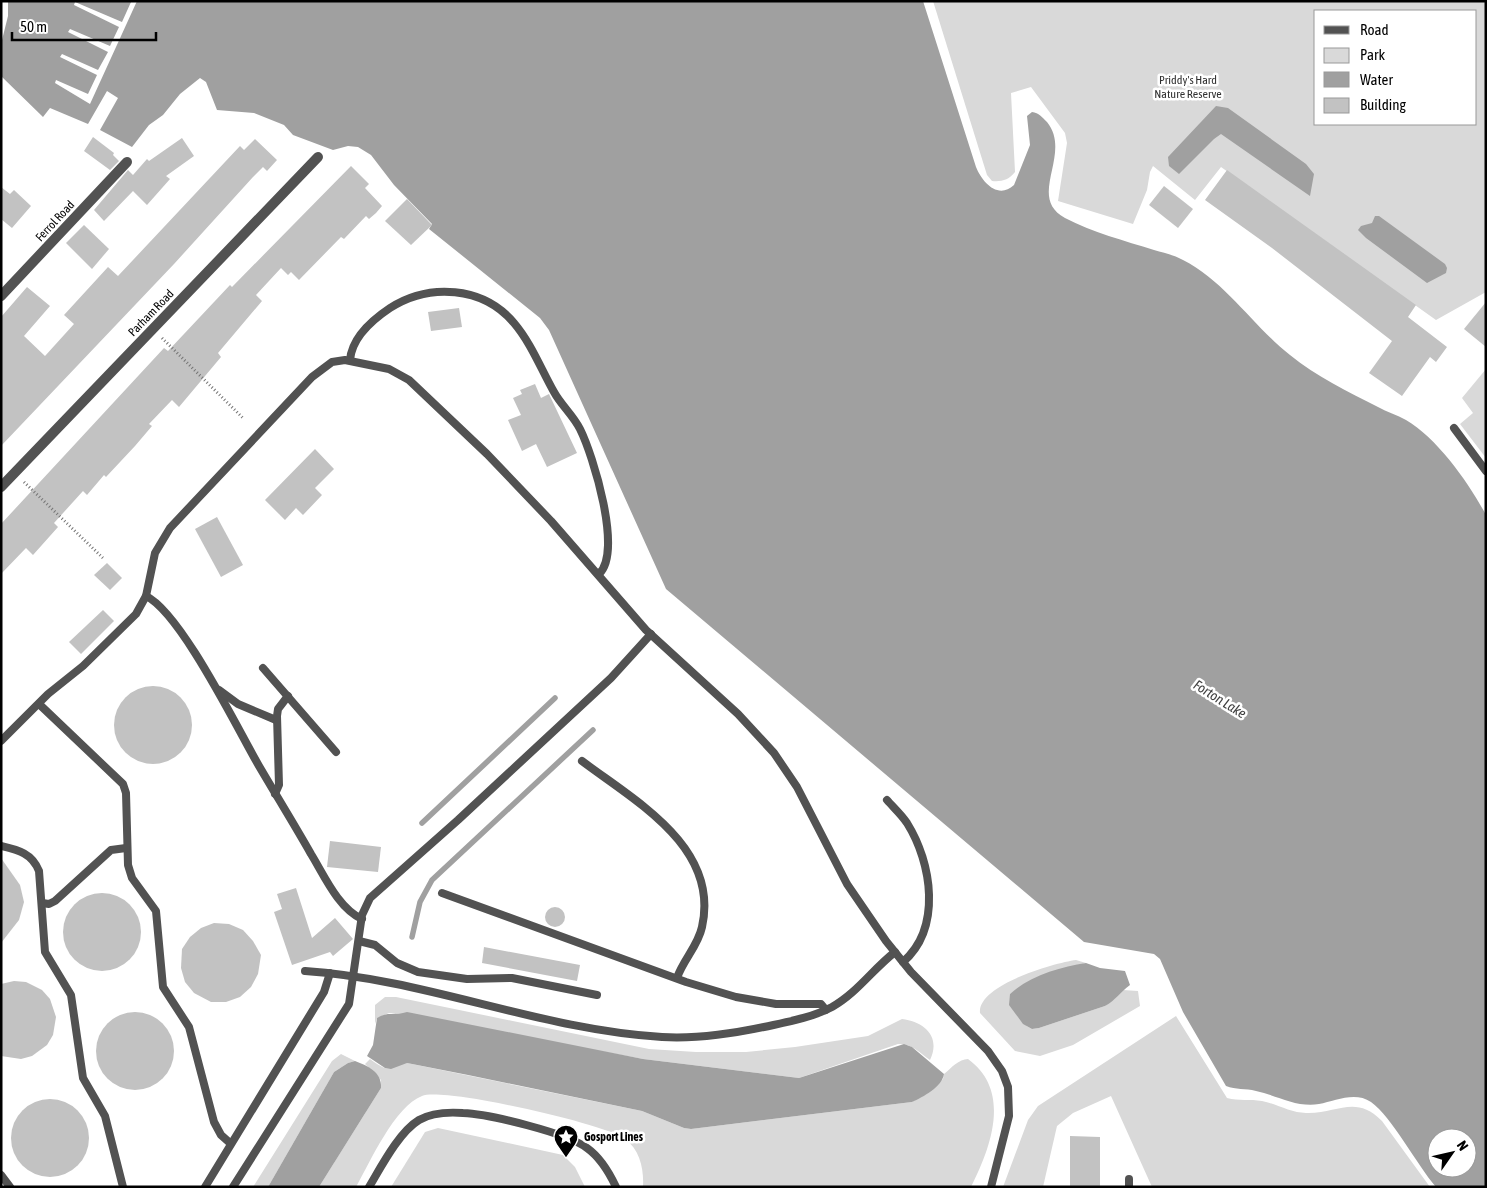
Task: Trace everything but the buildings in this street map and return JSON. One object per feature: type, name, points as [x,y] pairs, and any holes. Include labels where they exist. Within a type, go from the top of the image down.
[{"type":"street","name":"Parham Road","points":[[1,487],[318,157]]},
{"type":"street","name":"Ferrol Road","points":[[1,296],[127,162]]},
{"type":"lane","points":[[350,360],[355,341],[373,321],[400,302],[419,294],[442,291],[464,293],[487,302],[508,317],[523,336],[557,398],[576,423],[588,451],[604,510],[608,539],[608,559],[599,574]]},
{"type":"lane","points":[[1,741],[38,704],[83,666],[140,609],[146,596],[155,553],[179,518],[312,377],[332,362],[350,360],[389,369],[409,380],[487,454],[599,574],[651,634],[738,714],[774,753],[798,787],[847,884],[895,952],[988,1051],[1004,1076],[1009,1095],[1009,1116],[991,1187]]},
{"type":"lane","points":[[1454,428],[1486,471]]},
{"type":"lane","points":[[146,596],[172,620],[211,681],[275,794],[333,889],[349,910],[362,919]]},
{"type":"lane","points":[[234,1187],[342,1016],[350,999],[365,905],[373,894],[458,820],[604,684],[651,634]]},
{"type":"lane","points":[[263,668],[336,752]]},
{"type":"lane","points":[[211,681],[233,702],[276,720]]},
{"type":"lane","points":[[275,794],[279,785],[276,720],[278,709],[288,696]]},
{"type":"lane","points":[[38,704],[123,784],[126,793],[126,848],[130,872],[156,911],[164,987],[189,1027],[214,1122],[221,1135],[230,1143]]},
{"type":"lane","points":[[582,761],[667,827],[686,850],[697,869],[704,903],[702,927],[676,978]]},
{"type":"lane","points":[[887,800],[912,832],[920,854],[929,896],[928,918],[924,930],[916,947],[903,962]]},
{"type":"lane","points":[[1,846],[24,853],[35,862],[41,882],[45,952],[71,995],[83,1078],[105,1116],[123,1187]]},
{"type":"lane","points":[[42,903],[49,904],[55,901],[111,850],[126,848]]},
{"type":"lane","points":[[442,893],[676,978],[745,999],[776,1004],[821,1004],[826,1010]]},
{"type":"lane","points":[[359,941],[375,945],[397,963],[418,972],[467,979],[512,978],[597,995]]},
{"type":"lane","points":[[305,971],[354,976],[582,1025],[662,1037],[743,1031],[802,1018],[826,1010],[853,991],[895,952]]},
{"type":"lane","points":[[205,1187],[230,1143],[324,992],[330,973]]},
{"type":"lane","points":[[369,1187],[412,1125],[428,1117],[459,1112],[545,1131],[576,1141],[598,1157],[616,1187]]},
{"type":"lane","points":[[1,1175],[10,1187]]},
{"type":"path","points":[[153,329],[243,418]]},
{"type":"path","points":[[14,473],[103,558]]},
{"type":"green space","name":"Priddy's Hard Nature Reserve","points":[[933,1],[1486,1],[1486,292],[1436,320],[1221,167],[1195,200],[1153,166],[1147,190],[1133,224],[1058,201],[1067,143],[1065,133],[1031,87],[1011,93],[1015,172],[1005,180],[992,181],[987,175]]},
{"type":"green space","points":[[1486,369],[1486,458],[1460,424],[1473,413],[1462,398]]},
{"type":"green space","points":[[1076,960],[1086,963],[1039,977],[1010,994],[1016,1014],[1023,1023],[1032,1029],[1039,1028],[1105,1006],[1123,990],[1138,991],[1140,1006],[1073,1045],[1040,1056],[1015,1051],[980,1013],[982,1003],[991,993],[1003,985],[1035,971]]},
{"type":"green space","points":[[385,997],[396,997],[649,1049],[696,1052],[746,1052],[795,1047],[868,1036],[902,1019],[918,1023],[924,1027],[929,1032],[934,1044],[930,1060],[911,1047],[898,1044],[799,1078],[643,1059],[401,1014],[389,1013],[377,1018],[375,1024],[375,1005]]},
{"type":"green space","points":[[1176,1016],[1227,1098],[1262,1101],[1300,1113],[1317,1113],[1346,1107],[1363,1108],[1382,1121],[1430,1187],[1152,1187],[1111,1096],[1073,1113],[1057,1126],[1043,1187],[1003,1187],[1028,1120],[1038,1106]]},
{"type":"green space","points":[[341,1054],[355,1061],[334,1072],[268,1187],[253,1187],[332,1061]]},
{"type":"green space","points":[[370,1059],[386,1068],[407,1063],[642,1111],[691,1129],[912,1102],[943,1079],[944,1074],[955,1064],[961,1060],[968,1059],[982,1072],[990,1087],[994,1103],[994,1120],[985,1155],[971,1187],[643,1187],[643,1173],[638,1154],[630,1143],[612,1132],[525,1108],[460,1097],[422,1096],[402,1111],[393,1123],[356,1187],[319,1187],[381,1088],[381,1080],[365,1064]]},
{"type":"green space","points":[[438,1128],[563,1155],[575,1167],[585,1187],[391,1187],[425,1132]]},
{"type":"water","name":"Forton Lake","points":[[8,1],[923,1],[976,167],[986,183],[1002,191],[1014,185],[1030,145],[1027,116],[1032,112],[1039,114],[1047,122],[1054,134],[1054,161],[1049,187],[1049,199],[1054,209],[1065,218],[1086,228],[1176,257],[1198,269],[1213,280],[1264,331],[1300,363],[1332,383],[1406,420],[1418,428],[1451,462],[1471,489],[1486,515],[1486,1187],[1436,1187],[1429,1178],[1477,1178],[1477,1128],[1427,1128],[1427,1175],[1379,1109],[1365,1099],[1352,1097],[1311,1105],[1256,1091],[1226,1086],[1183,1012],[1160,959],[1154,954],[1084,942],[666,589],[549,330],[540,318],[429,229],[432,224],[394,185],[371,155],[358,147],[348,146],[333,150],[293,135],[284,125],[254,113],[217,110],[206,82],[200,78],[180,94],[163,115],[149,125],[132,147],[100,130],[118,98],[107,91],[88,124],[50,108],[43,117],[1,76],[1,44],[8,16]]},
{"type":"water","points":[[1216,106],[1228,108],[1306,164],[1314,174],[1310,196],[1221,134],[1179,174],[1169,166],[1168,157]]},
{"type":"water","points":[[1375,216],[1379,216],[1445,264],[1447,268],[1446,273],[1427,283],[1366,238],[1358,230],[1361,226],[1372,223]]},
{"type":"water","points":[[1086,963],[1100,968],[1125,971],[1130,985],[1105,1006],[1039,1028],[1032,1029],[1023,1024],[1009,1005],[1010,994],[1026,982],[1056,970]]},
{"type":"water","points":[[407,1012],[643,1059],[799,1078],[904,1044],[912,1047],[944,1074],[943,1079],[936,1087],[912,1102],[691,1129],[642,1111],[468,1075],[407,1063],[391,1069],[385,1068],[367,1056],[373,1045],[377,1018],[384,1015]]},
{"type":"water","points":[[355,1061],[377,1074],[381,1082],[381,1088],[319,1187],[268,1187],[334,1072]]},
{"type":"pier","points":[[129,1],[137,1],[90,104],[55,83],[56,80],[88,94],[97,75],[60,57],[62,54],[98,70],[108,52],[68,32],[70,29],[110,46],[119,27],[74,5],[75,2],[122,22],[131,2]]},
{"type":"waterway","points":[[422,823],[555,698]]},
{"type":"waterway","points":[[412,937],[420,902],[432,880],[593,730]]},
{"type":"place","name":"Gosport Lines","points":[[566,1158]]}]
